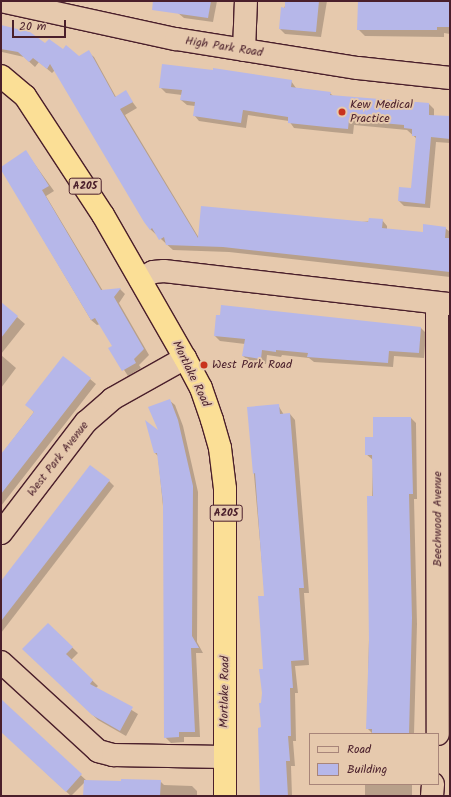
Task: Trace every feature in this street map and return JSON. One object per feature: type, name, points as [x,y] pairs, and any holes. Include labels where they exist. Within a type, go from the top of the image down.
[{"type":"highway","name":"Mortlake Road","points":[[1,76],[26,96],[140,279],[201,388],[212,420],[220,448],[225,490],[225,796]]},
{"type":"street","name":"High Park Road","points":[[1,1],[162,36],[358,68],[450,78]]},
{"type":"street","points":[[244,50],[246,1]]},
{"type":"street","points":[[140,279],[153,272],[164,271],[444,304]]},
{"type":"street","name":"Beechwood Avenue","points":[[438,733],[444,304]]},
{"type":"street","name":"West Park Avenue","points":[[1,533],[86,422],[112,399],[185,358]]},
{"type":"street","points":[[1,662],[98,751],[113,755],[224,757]]},
{"type":"street","points":[[432,796],[433,785]]},
{"type":"building","points":[[153,1],[211,1],[208,18],[152,10]]},
{"type":"building","points":[[285,1],[319,1],[316,32],[279,29],[281,7],[285,8]]},
{"type":"building","points":[[358,1],[450,1],[450,27],[437,27],[437,30],[357,30]]},
{"type":"building","points":[[1,25],[30,32],[45,43],[49,39],[63,49],[66,45],[79,56],[89,50],[115,97],[126,90],[133,102],[120,109],[198,238],[201,206],[368,222],[369,218],[383,219],[382,228],[423,232],[423,224],[446,227],[445,238],[450,238],[450,272],[223,247],[166,245],[164,237],[159,240],[152,228],[150,230],[144,222],[50,64],[47,69],[33,58],[29,62],[18,52],[1,49]]},
{"type":"building","points":[[162,64],[213,70],[213,68],[292,80],[291,87],[331,92],[330,95],[429,103],[429,115],[450,116],[450,139],[431,137],[425,204],[398,201],[399,187],[411,188],[416,136],[412,136],[412,129],[404,128],[404,125],[349,120],[348,129],[288,123],[288,117],[243,110],[241,123],[193,116],[195,102],[180,100],[182,90],[159,88]]},
{"type":"building","points":[[26,150],[49,186],[42,190],[101,290],[121,288],[114,297],[144,349],[134,359],[136,363],[122,371],[108,348],[112,346],[95,318],[91,320],[1,170],[1,167]]},
{"type":"building","points":[[1,302],[18,316],[1,338]]},
{"type":"building","points":[[221,305],[421,327],[419,353],[389,351],[388,363],[307,357],[308,353],[276,350],[276,352],[262,350],[261,359],[242,356],[245,339],[214,336],[216,315],[220,315]]},
{"type":"building","points":[[63,356],[91,378],[1,494],[1,454],[34,412],[25,405]]},
{"type":"building","points":[[170,399],[178,420],[193,486],[192,636],[199,648],[191,648],[195,732],[179,732],[179,737],[164,738],[163,503],[157,453],[154,453],[145,420],[158,430],[148,407]]},
{"type":"building","points":[[279,404],[280,414],[290,413],[304,588],[299,588],[304,660],[291,661],[293,688],[290,688],[291,736],[288,736],[290,761],[286,761],[288,796],[260,796],[258,728],[261,727],[259,703],[261,703],[262,693],[259,669],[263,669],[258,596],[264,596],[255,473],[253,474],[247,407]]},
{"type":"building","points":[[373,417],[411,417],[413,494],[409,494],[412,618],[409,733],[372,733],[372,729],[366,729],[369,642],[367,496],[373,496],[372,455],[365,455],[365,437],[373,437]]},
{"type":"building","points":[[90,465],[110,480],[1,621],[1,581]]},
{"type":"building","points":[[48,623],[73,647],[66,654],[93,680],[90,684],[133,707],[120,731],[92,715],[22,649]]},
{"type":"building","points":[[1,699],[82,774],[66,792],[1,732]]},
{"type":"building","points":[[121,779],[161,780],[160,796],[83,796],[84,780],[121,781]]},
{"type":"place","name":"Kew Medical Practice","points":[[342,112]]},
{"type":"place","name":"West Park Road","points":[[204,365]]}]
